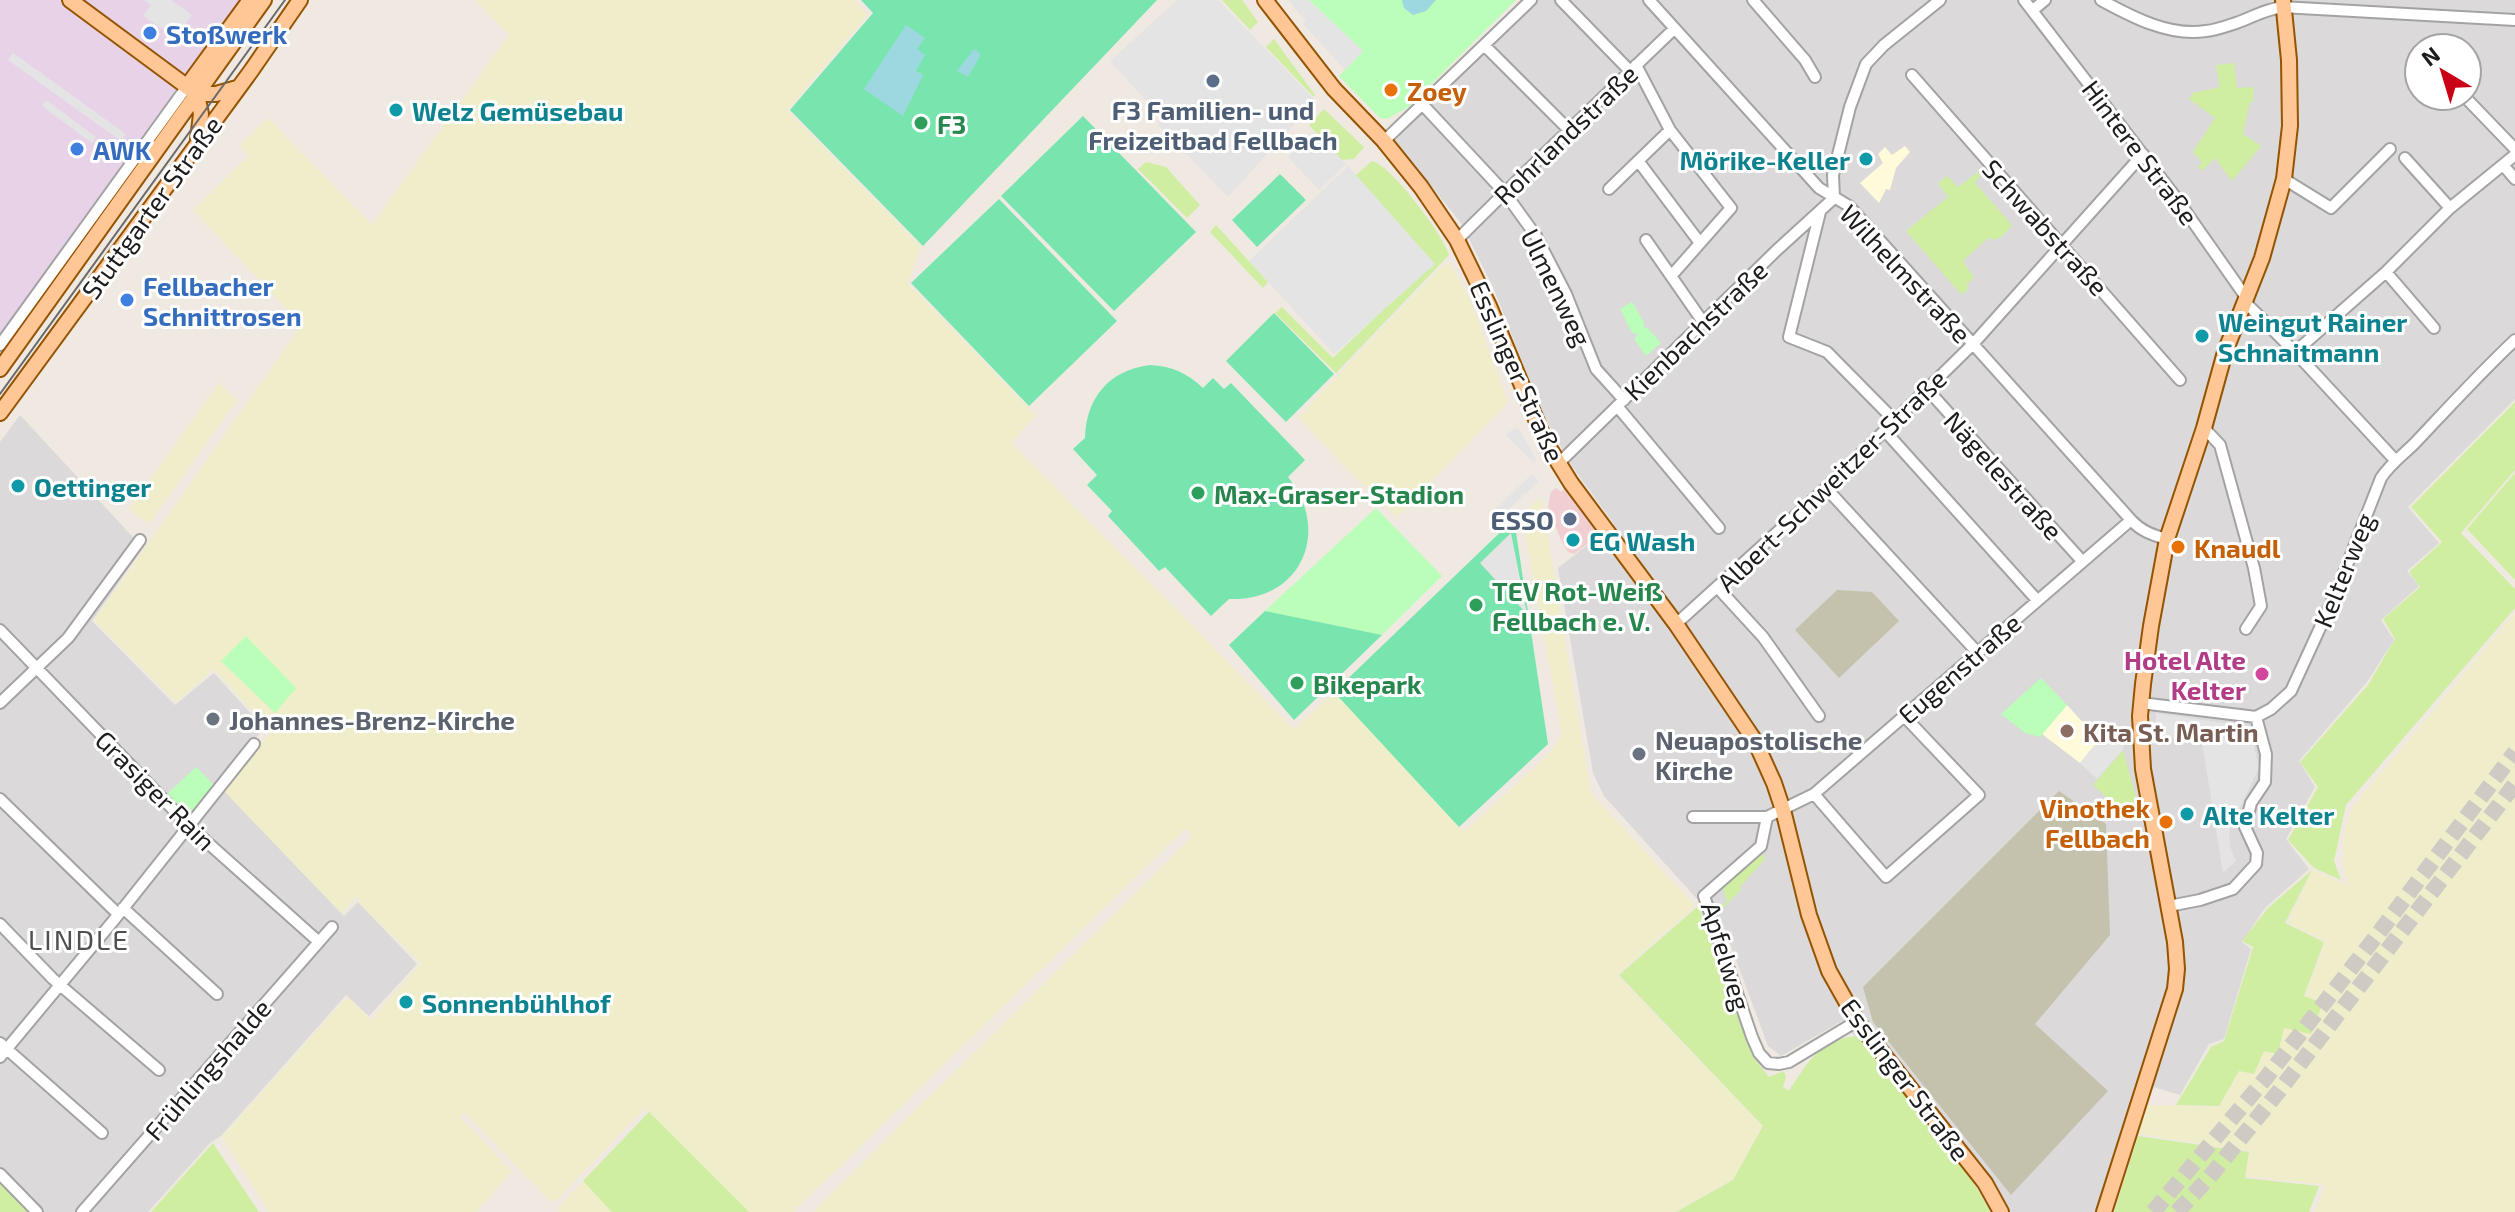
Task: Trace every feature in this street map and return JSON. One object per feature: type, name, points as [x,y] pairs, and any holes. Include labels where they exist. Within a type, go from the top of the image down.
[{"type":"main road","points":[[70,0],[192,90],[216,94],[237,88]]},
{"type":"main road","points":[[192,90],[250,0]]},
{"type":"main road","name":"Stuttgarter Straße","points":[[0,369],[192,90],[264,0]]},
{"type":"main road","name":"Stuttgarter Straße","points":[[0,413],[300,0]]},
{"type":"main road","name":"Esslinger Straße","points":[[1265,0],[1334,89],[1384,141],[1421,187],[1457,240],[1489,306],[1533,416],[1559,463],[1676,624],[1755,741],[1783,810],[1809,915],[1829,971],[1857,1021],[1985,1183],[2001,1212]]},
{"type":"main road","points":[[2104,1212],[2175,989],[2177,969],[2169,906],[2143,769],[2141,703],[2151,626],[2167,539],[2204,428],[2225,352],[2262,258],[2284,179],[2290,126],[2289,60],[2283,4]]},
{"type":"main road","points":[[192,90],[201,114],[197,143]]},
{"type":"street","points":[[1384,141],[1531,0]]},
{"type":"street","points":[[1561,0],[1633,68],[1670,130],[1731,208],[1672,275]]},
{"type":"street","name":"Wilhelmstraße","points":[[1649,0],[1819,188],[1849,206],[2131,520],[2149,534],[2167,539]]},
{"type":"street","points":[[1753,0],[1805,60],[1815,77]]},
{"type":"street","points":[[1834,198],[1833,175],[1850,107],[1866,64],[1884,45],[1940,0]]},
{"type":"street","name":"Hintere Straße","points":[[2024,0],[2177,199],[2244,299],[2395,460]]},
{"type":"street","points":[[2033,10],[2045,0]]},
{"type":"street","points":[[2101,0],[2168,30],[2205,32],[2283,4],[2515,20]]},
{"type":"street","name":"Rohrlandstraße","points":[[1457,240],[1674,29]]},
{"type":"street","points":[[1484,45],[1568,129]]},
{"type":"street","name":"Schwabstraße","points":[[1912,75],[2180,380]]},
{"type":"street","name":"Stuttgarter Straße","points":[[0,345],[192,90]]},
{"type":"street","name":"Ulmenweg","points":[[1423,105],[1505,193],[1536,236],[1566,294],[1596,369],[1719,528]]},
{"type":"street","points":[[2479,112],[2515,149]]},
{"type":"street","points":[[1609,189],[1670,130]]},
{"type":"street","points":[[2284,179],[2331,208],[2390,149]]},
{"type":"street","name":"Albert-Schweitzer-Straße","points":[[1676,624],[1826,488],[1973,344],[2143,154]]},
{"type":"street","points":[[2295,352],[2386,272],[2450,208],[2515,155]]},
{"type":"street","points":[[2405,158],[2450,208]]},
{"type":"street","points":[[1639,162],[1700,243]]},
{"type":"street","points":[[2503,165],[2515,179]]},
{"type":"street","name":"Kienbachstraße","points":[[1559,463],[1834,198]]},
{"type":"street","points":[[1821,210],[1789,337],[1827,352],[1895,421]]},
{"type":"street","points":[[1646,240],[1703,322]]},
{"type":"street","points":[[2386,272],[2434,328]]},
{"type":"street","name":"Kelterweg","points":[[2256,717],[2271,709],[2291,691],[2336,593],[2381,478],[2395,460],[2515,340]]},
{"type":"street","name":"Nägelestraße","points":[[1927,389],[2082,561]]},
{"type":"street","points":[[2204,428],[2220,445],[2254,568],[2261,606],[2246,629]]},
{"type":"street","points":[[1885,431],[2037,600]]},
{"type":"street","points":[[1826,488],[1977,652]]},
{"type":"street","name":"Eugenstraße","points":[[1783,810],[1814,794],[2131,520]]},
{"type":"street","points":[[0,703],[82,621],[140,540]]},
{"type":"street","points":[[1718,588],[1763,637],[1819,716]]},
{"type":"street","name":"Grasiger Rain","points":[[0,630],[189,826],[319,942]]},
{"type":"street","points":[[2141,703],[2256,717],[2266,754],[2265,782],[2251,803],[2245,827],[2257,853],[2256,864],[2233,889],[2169,906]]},
{"type":"street","points":[[1814,794],[1886,877],[1979,795],[1904,716]]},
{"type":"street","points":[[102,1133],[2,1050],[60,985],[254,744]]},
{"type":"street","points":[[0,799],[120,911],[217,994]]},
{"type":"street","points":[[1693,817],[1767,817],[1783,810]]},
{"type":"street","name":"Apfelweg","points":[[1767,817],[1761,846],[1704,896],[1759,1053],[1768,1063],[1789,1062],[1857,1021]]},
{"type":"street","points":[[0,924],[60,985],[159,1070]]},
{"type":"street","name":"Frühlingshalde","points":[[82,1212],[332,927]]},
{"type":"street","points":[[0,1174],[37,1212]]},
{"type":"shaded area","points":[[0,0],[242,0],[0,348]]},
{"type":"shaded area","points":[[144,0],[171,0],[192,15],[176,38],[143,16],[151,5]]},
{"type":"shaded area","points":[[475,0],[854,0],[868,14],[787,110],[921,247],[908,284],[1036,415],[1011,443],[1294,729],[1334,692],[1464,832],[1551,752],[1562,734],[1522,515],[1541,497],[1591,793],[1695,906],[1617,975],[1762,1126],[1733,1179],[1674,1212],[813,1212],[1192,837],[1186,828],[793,1212],[749,1212],[645,1108],[555,1202],[549,1200],[464,1112],[460,1117],[512,1171],[476,1212],[269,1212],[222,1137],[347,997],[371,1020],[421,963],[358,902],[361,900],[357,896],[341,913],[222,789],[271,732],[214,669],[176,702],[94,620],[302,325],[193,210],[249,155],[240,145],[268,118],[372,225],[509,35]]},
{"type":"shaded area","name":"F3 Familien- und Freizeitbad Fellbach","points":[[1177,0],[1218,0],[1316,101],[1228,197],[1158,125],[1163,119],[1110,61]]},
{"type":"shaded area","points":[[1288,0],[1309,0],[1363,51],[1345,70],[1303,24],[1306,21]]},
{"type":"shaded area","points":[[1522,0],[2515,0],[2515,399],[2408,507],[2439,543],[2407,571],[2419,586],[2381,620],[2394,640],[2367,682],[2299,761],[2315,787],[2286,839],[2309,869],[2265,908],[2242,942],[2251,949],[2224,1039],[2209,1044],[2180,1095],[2137,1082],[2097,1212],[2001,1212],[1842,1021],[1781,1056],[1768,1046],[1725,930],[1604,796],[1593,773],[1558,568],[1614,524],[1571,465],[1539,406],[1494,289],[1461,223],[1395,141]]},
{"type":"shaded area","points":[[13,53],[126,134],[121,141],[8,60]]},
{"type":"shaded area","points":[[46,100],[96,137],[92,143],[42,106]]},
{"type":"shaded area","points":[[1314,132],[1346,164],[1319,190],[1288,157]]},
{"type":"shaded area","points":[[1905,146],[1910,152],[1896,168],[1890,190],[1886,189],[1879,203],[1860,183],[1883,163],[1878,154],[1885,147],[1892,155]]},
{"type":"shaded area","points":[[1348,166],[1435,264],[1334,354],[1249,261]]},
{"type":"shaded area","points":[[1449,262],[1469,297],[1508,402],[1397,517],[1298,417]]},
{"type":"shaded area","points":[[219,383],[237,400],[149,524],[129,509]]},
{"type":"shaded area","points":[[20,415],[143,548],[92,621],[175,705],[214,673],[264,728],[218,784],[344,916],[358,902],[417,964],[369,1016],[346,995],[221,1136],[210,1143],[148,1212],[0,1212],[0,442]]},
{"type":"shaded area","points":[[1518,427],[1536,459],[1534,463],[1505,434]]},
{"type":"shaded area","points":[[1532,474],[1539,481],[1495,522],[1489,515]]},
{"type":"shaded area","name":"ESSO","points":[[1556,488],[1561,492],[1565,488],[1600,534],[1574,554],[1568,552],[1561,540],[1548,507],[1551,492]]},
{"type":"shaded area","points":[[1511,533],[1527,614],[1480,563]]},
{"type":"shaded area","points":[[1837,590],[1872,592],[1899,621],[1839,678],[1795,630]]},
{"type":"shaded area","points":[[2515,613],[2515,1212],[2315,1212],[2325,1185],[2246,1176],[2250,1151],[2138,1134],[2148,1105],[2219,1107],[2239,1072],[2254,1074],[2264,1052],[2278,1054],[2284,1028],[2311,1034],[2324,1002],[2305,997],[2326,941],[2288,923],[2312,870],[2349,886],[2343,864],[2343,842],[2353,806]]},
{"type":"shaded area","name":"Kita St. Martin","points":[[2067,705],[2099,740],[2080,763],[2042,734]]},
{"type":"shaded area","points":[[2156,713],[2244,726],[2252,737],[2259,768],[2229,830],[2230,846],[2236,861],[2223,873],[2201,736],[2156,740]]},
{"type":"shaded area","points":[[2124,728],[2123,750],[2097,779],[2080,763],[2099,740],[2106,746]]},
{"type":"shaded area","points":[[2059,791],[2106,824],[2110,935],[2035,1024],[2108,1091],[2011,1195],[1873,1022],[1863,987]]},
{"type":"shaded area","points":[[583,1181],[612,1212],[560,1212],[557,1209]]},
{"type":"green space","name":"F3","points":[[861,0],[1157,0],[923,246],[790,110],[873,13]]},
{"type":"green space","points":[[1222,0],[1242,0],[1258,22],[1250,30]]},
{"type":"green space","points":[[1309,0],[1516,0],[1408,107],[1387,119],[1380,118],[1339,76],[1363,51]]},
{"type":"green space","points":[[1274,39],[1315,95],[1314,97],[1266,47]]},
{"type":"green space","points":[[2234,63],[2237,88],[2254,87],[2253,102],[2250,102],[2243,134],[2261,146],[2232,181],[2215,158],[2202,171],[2198,167],[2202,162],[2193,152],[2215,118],[2189,99],[2193,93],[2220,87],[2216,65]]},
{"type":"green space","points":[[1324,109],[1364,147],[1354,159],[1342,160],[1309,125]]},
{"type":"green space","points":[[1083,116],[1196,232],[1114,311],[1001,196]]},
{"type":"green space","points":[[1372,161],[1381,165],[1416,202],[1449,255],[1336,373],[1275,313],[1282,307],[1333,358],[1433,262],[1358,180],[1348,182]]},
{"type":"green space","points":[[1146,162],[1166,167],[1200,205],[1187,218],[1138,169]]},
{"type":"green space","points":[[1978,172],[1980,176],[1975,183],[2012,225],[1999,238],[1988,238],[1965,259],[1964,263],[1974,277],[1967,285],[1968,290],[1961,294],[1906,231],[1948,197],[1938,183],[1947,176],[1958,187]]},
{"type":"green space","points":[[1280,174],[1306,200],[1257,247],[1232,220]]},
{"type":"green space","points":[[999,199],[1117,321],[1029,406],[911,283]]},
{"type":"green space","points":[[1216,225],[1268,282],[1263,288],[1210,232]]},
{"type":"green space","points":[[1632,302],[1644,322],[1644,329],[1647,327],[1661,343],[1646,356],[1634,339],[1638,334],[1632,333],[1620,309]]},
{"type":"green space","points":[[1274,313],[1334,374],[1286,422],[1226,361]]},
{"type":"green space","name":"Max-Graser-Stadion","points":[[1150,365],[1179,371],[1203,388],[1213,378],[1224,389],[1231,383],[1305,460],[1288,477],[1301,498],[1307,519],[1308,540],[1302,559],[1291,576],[1275,589],[1254,597],[1229,599],[1211,616],[1165,567],[1159,571],[1108,516],[1112,511],[1087,485],[1097,475],[1073,449],[1085,438],[1090,410],[1102,388],[1123,373]]},
{"type":"green space","points":[[2515,402],[2515,470],[2461,533],[2515,589],[2515,608],[2346,805],[2334,861],[2341,880],[2314,868],[2288,840],[2318,787],[2300,762],[2368,685],[2395,639],[2383,619],[2420,587],[2409,572],[2442,542],[2411,507]]},
{"type":"green space","points":[[2515,473],[2515,580],[2467,529]]},
{"type":"green space","points":[[1376,508],[1442,576],[1382,635],[1265,611]]},
{"type":"green space","name":"TEV Rot-Weiß Fellbach e. V.","points":[[1514,519],[1548,744],[1459,827],[1334,692]]},
{"type":"green space","name":"Bikepark","points":[[1265,611],[1382,635],[1294,720],[1229,645]]},
{"type":"green space","points":[[246,636],[296,688],[275,713],[221,661]]},
{"type":"green space","points":[[2041,678],[2067,705],[2040,737],[2025,733],[2001,714]]},
{"type":"green space","points":[[2123,750],[2141,815],[2128,817],[2093,785]]},
{"type":"green space","points":[[196,767],[215,786],[191,817],[167,794]]},
{"type":"green space","points":[[1760,851],[1765,859],[1740,887],[1741,890],[1713,918],[1715,910],[1727,902],[1721,883]]},
{"type":"green space","points":[[2312,870],[2285,923],[2324,942],[2304,996],[2323,1003],[2311,1034],[2284,1028],[2278,1054],[2264,1051],[2254,1074],[2239,1071],[2219,1106],[2176,1105],[2211,1047],[2224,1041],[2253,947],[2242,941],[2268,908]]},
{"type":"green space","points":[[1697,907],[1754,1058],[1769,1077],[1784,1071],[1783,1087],[1789,1091],[1816,1054],[1834,1042],[1858,1036],[1946,1143],[1990,1212],[1676,1212],[1733,1180],[1763,1126],[1619,975]]},
{"type":"green space","points":[[649,1112],[749,1212],[612,1212],[583,1181]]},
{"type":"green space","points":[[2138,1136],[2249,1152],[2245,1178],[2319,1186],[2309,1212],[2114,1212]]},
{"type":"green space","points":[[213,1143],[259,1212],[151,1212]]},
{"type":"green space","points":[[0,1182],[29,1212],[0,1212]]},
{"type":"water","points":[[1402,0],[1436,0],[1426,11],[1413,15],[1404,8]]},
{"type":"water","points":[[906,25],[925,38],[917,49],[925,55],[916,71],[923,75],[903,116],[864,89]]},
{"type":"water","points":[[974,49],[980,56],[968,77],[957,71]]},
{"type":"tunnel","points":[[2153,1212],[2265,1079],[2515,752]]},
{"type":"tunnel","points":[[2177,1212],[2208,1179],[2279,1091],[2515,784]]},
{"type":"tram line","points":[[0,394],[285,0]]},
{"type":"place","name":"Stoßwerk","points":[[150,33]]},
{"type":"place","name":"F3 Familien- und Freizeitbad Fellbach","points":[[1213,81]]},
{"type":"place","name":"Zoey","points":[[1391,90]]},
{"type":"place","name":"Welz Gemüsebau","points":[[396,110]]},
{"type":"place","name":"F3","points":[[921,123]]},
{"type":"place","name":"AWK","points":[[77,149]]},
{"type":"place","name":"Mörike-Keller","points":[[1866,159]]},
{"type":"place","name":"Fellbacher Schnittrosen","points":[[127,300]]},
{"type":"place","name":"Weingut Rainer Schnaitmann","points":[[2202,336]]},
{"type":"place","name":"Oettinger","points":[[18,486]]},
{"type":"place","name":"Max-Graser-Stadion","points":[[1198,493]]},
{"type":"place","name":"ESSO","points":[[1570,519]]},
{"type":"place","name":"EG Wash","points":[[1573,540]]},
{"type":"place","name":"Knaudl","points":[[2178,547]]},
{"type":"place","name":"TEV Rot-Weiß Fellbach e. V.","points":[[1476,605]]},
{"type":"place","name":"Hotel Alte Kelter","points":[[2262,674]]},
{"type":"place","name":"Bikepark","points":[[1297,683]]},
{"type":"place","name":"Johannes-Brenz-Kirche","points":[[213,719]]},
{"type":"place","name":"Kita St. Martin","points":[[2067,731]]},
{"type":"place","name":"Neuapostolische Kirche","points":[[1639,754]]},
{"type":"place","name":"Alte Kelter","points":[[2187,814]]},
{"type":"place","name":"Vinothek Fellbach","points":[[2166,822]]},
{"type":"place","name":"Sonnenbühlhof","points":[[406,1002]]},
{"type":"district","name":"LINDLE","points":[[79,939]]}]
